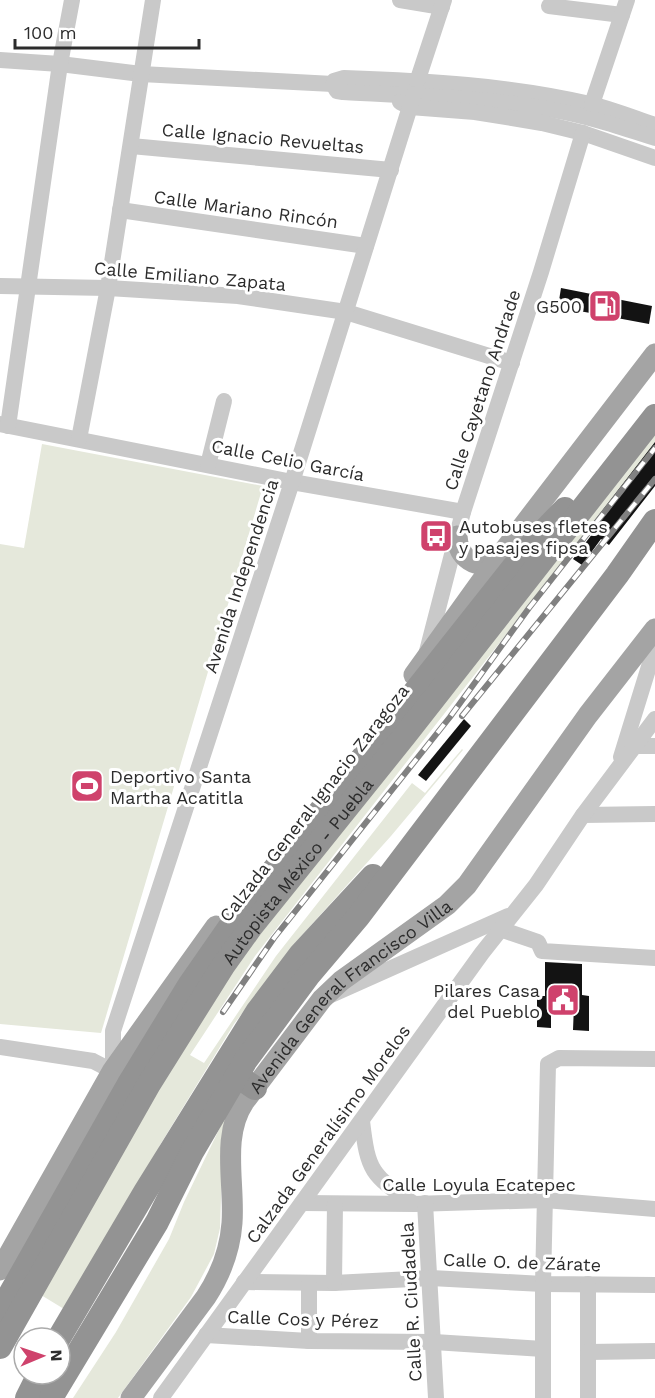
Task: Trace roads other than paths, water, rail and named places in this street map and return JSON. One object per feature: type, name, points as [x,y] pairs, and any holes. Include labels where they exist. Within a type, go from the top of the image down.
[{"type":"highway","points":[[407,700],[535,540],[650,422]]},
{"type":"highway","name":"Autopista México - Puebla","points":[[0,1347],[149,1083],[250,927],[406,734],[650,422]]},
{"type":"highway","points":[[51,1398],[157,1221],[192,1152],[245,1082],[308,976],[358,917],[655,521]]},
{"type":"highway","points":[[407,700],[425,661]]},
{"type":"highway","name":"Calzada General Ignacio Zaragoza","points":[[0,1312],[121,1076],[238,915],[407,700]]},
{"type":"highway","points":[[66,1326],[151,1182],[257,1012],[300,955],[346,902],[430,819]]},
{"type":"main road","name":"Calzada General Ignacio Zaragoza","points":[[0,1270],[121,1076],[238,897],[389,710],[496,561],[655,354]]},
{"type":"main road","points":[[457,536],[460,550],[468,560],[485,564],[496,561]]},
{"type":"main road","name":"Avenida General Francisco Villa","points":[[131,1398],[206,1297],[223,1265],[231,1237],[234,1122],[245,1082],[341,981],[416,928],[459,893],[484,862],[588,715],[655,628]]},
{"type":"street","points":[[4,425],[72,0]]},
{"type":"street","points":[[80,439],[108,288],[153,0]]},
{"type":"street","points":[[400,0],[443,4]]},
{"type":"street","name":"Avenida Independencia","points":[[121,1076],[113,1031],[292,482],[443,4]]},
{"type":"street","points":[[549,6],[624,8],[592,104]]},
{"type":"street","points":[[0,60],[60,64],[141,74],[333,84],[337,91],[343,92],[386,88],[475,112],[542,123],[582,133],[655,158]]},
{"type":"street","points":[[414,94],[480,86],[592,104],[655,125]]},
{"type":"street","points":[[386,88],[414,94],[552,109],[594,118],[655,138]]},
{"type":"street","name":"Calle Cayetano Andrade","points":[[425,661],[463,512],[541,272],[582,133]]},
{"type":"street","name":"Calle Ignacio Revueltas","points":[[131,146],[391,170]]},
{"type":"street","name":"Calle Mariano Rincón","points":[[120,210],[366,246]]},
{"type":"street","name":"Calle Emiliano Zapata","points":[[0,286],[108,288],[238,296],[346,312],[512,363]]},
{"type":"street","points":[[208,465],[224,401]]},
{"type":"street","name":"Calle Celio García","points":[[4,425],[292,482],[463,512]]},
{"type":"street","points":[[617,770],[655,647]]},
{"type":"street","name":"Calzada Generalísimo Morelos","points":[[161,1398],[655,719]]},
{"type":"street","points":[[634,746],[655,746]]},
{"type":"street","points":[[583,815],[655,814]]},
{"type":"street","points":[[322,999],[514,913]]},
{"type":"street","points":[[500,930],[538,942],[542,951],[655,958]]},
{"type":"street","points":[[0,1047],[93,1061],[121,1076]]},
{"type":"street","points":[[543,1398],[548,1064],[559,1058],[655,1059]]},
{"type":"street","points":[[362,1121],[367,1160],[373,1171],[386,1184],[419,1204]]},
{"type":"street","name":"Calle Loyula Ecatepec","points":[[302,1203],[419,1204],[545,1200],[655,1209]]},
{"type":"street","points":[[334,1283],[335,1204]]},
{"type":"street","name":"Calle R. Ciudadela","points":[[419,1204],[431,1278],[436,1398]]},
{"type":"street","name":"Calle O. de Zárate","points":[[244,1282],[334,1283],[431,1278],[543,1284],[655,1285]]},
{"type":"street","points":[[309,1282],[309,1341]]},
{"type":"street","points":[[588,1284],[588,1398]]},
{"type":"street","name":"Calle Cos y Pérez","points":[[206,1335],[309,1341],[434,1342],[543,1349]]},
{"type":"street","points":[[588,1352],[655,1351]]},
{"type":"railway","points":[[223,1012],[274,938],[450,717],[529,608],[655,448]]},
{"type":"railway","points":[[462,716],[655,479]]},
{"type":"place","name":"G500","points":[[605,306]]},
{"type":"place","name":"Autobuses fletes y pasajes fipsa","points":[[436,536]]},
{"type":"place","name":"Deportivo Santa Martha Acatitla","points":[[87,786]]},
{"type":"place","name":"Pilares Casa del Pueblo","points":[[563,1000]]}]
